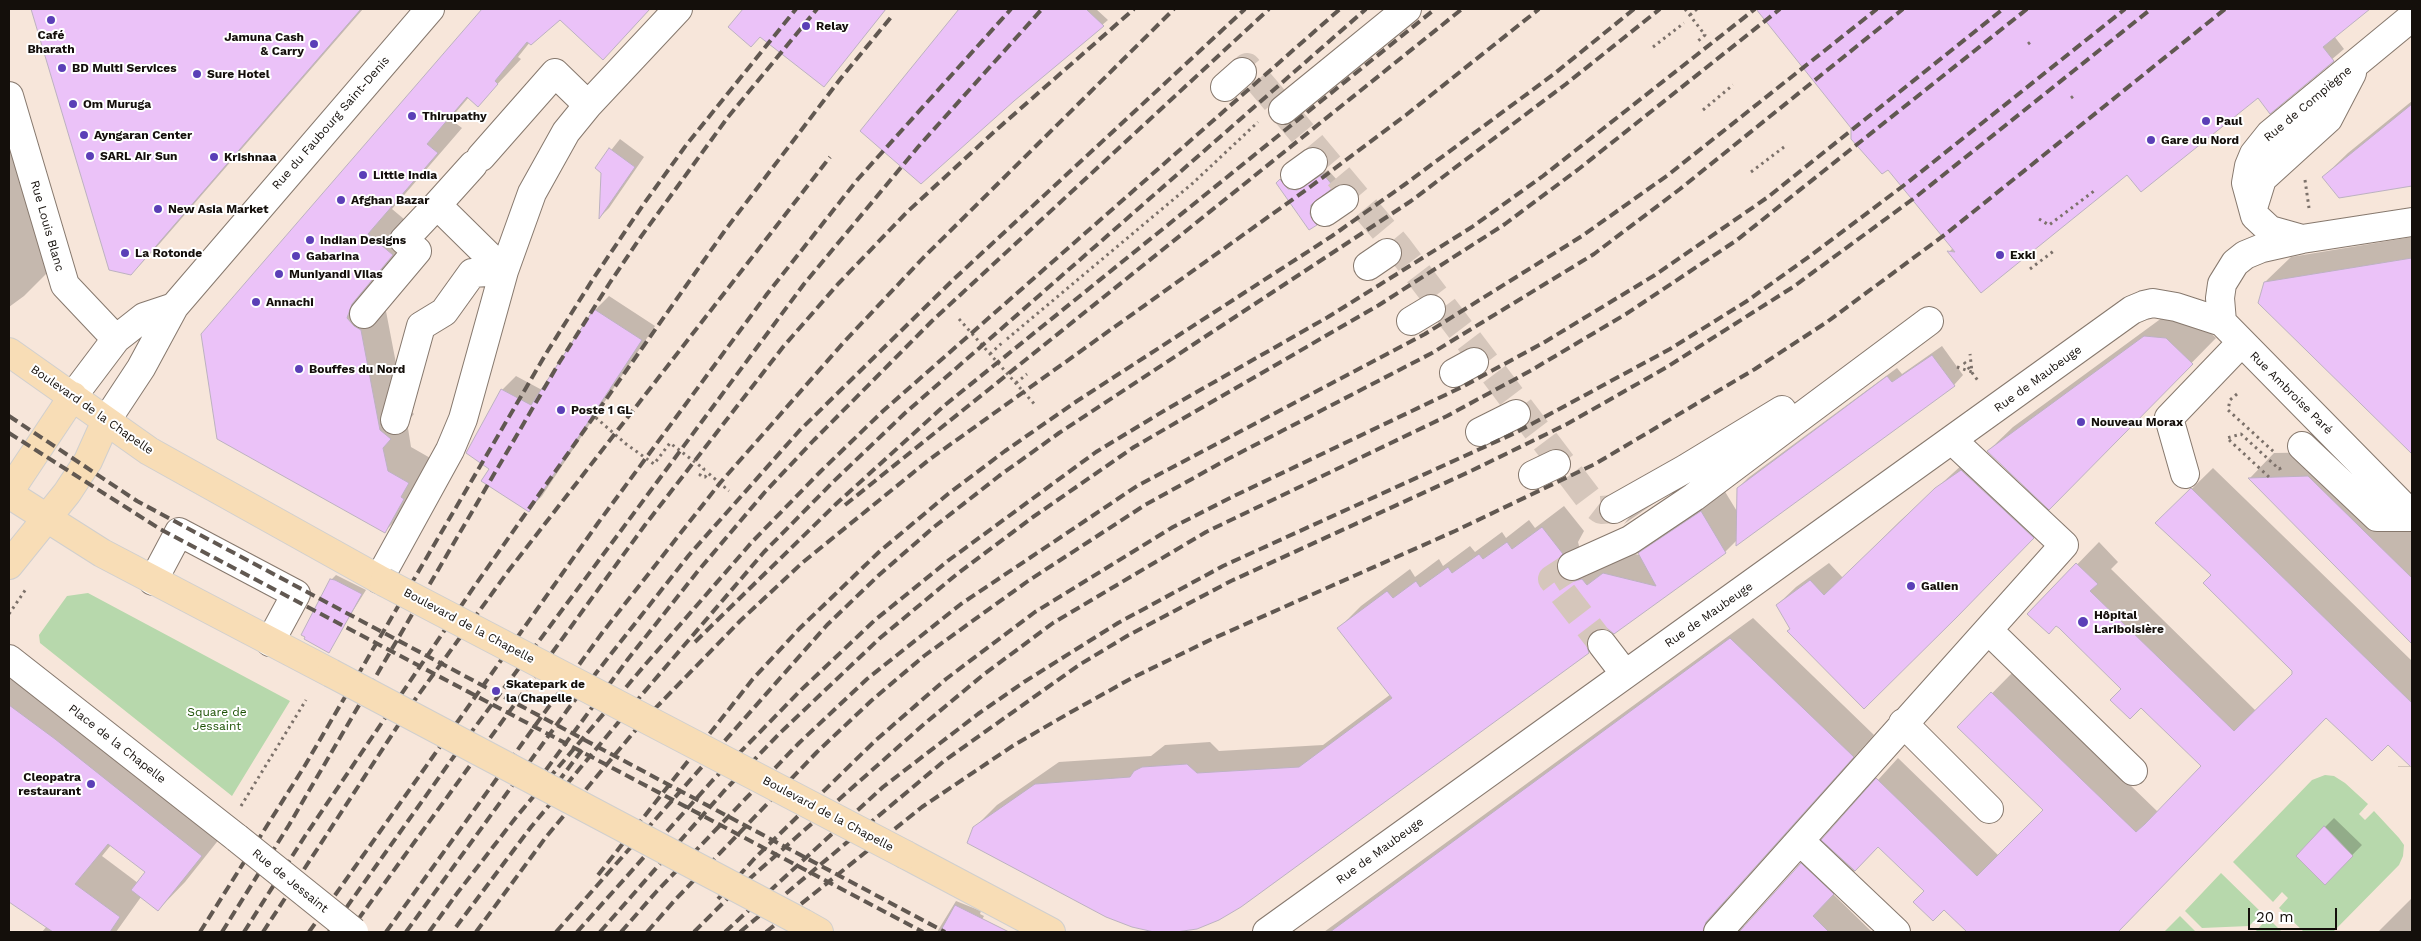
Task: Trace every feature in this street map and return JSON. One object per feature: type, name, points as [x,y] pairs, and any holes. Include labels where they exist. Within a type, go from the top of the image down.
[{"type":"main road","name":"Boulevard de la Chapelle","points":[[9,352],[149,451],[382,580],[1051,932]]},
{"type":"main road","points":[[73,396],[9,493],[45,519],[153,581],[811,928]]},
{"type":"main road","points":[[9,565],[68,493],[88,461],[106,421]]},
{"type":"street","name":"Rue du Faubourg Saint-Denis","points":[[106,421],[141,368],[174,306],[430,9]]},
{"type":"street","points":[[382,580],[450,450],[462,419],[504,271],[532,193],[566,132],[588,105],[678,9]]},
{"type":"street","points":[[1273,114],[1407,9]]},
{"type":"street","name":"Rue de Compiègne","points":[[2302,239],[2270,230],[2261,223],[2253,210],[2246,176],[2259,146],[2270,134],[2412,17]]},
{"type":"street","points":[[364,314],[417,251],[404,240],[555,73],[588,105]]},
{"type":"street","name":"Rue Louis Blanc","points":[[9,96],[65,286],[116,339]]},
{"type":"street","points":[[437,205],[504,271]]},
{"type":"street","points":[[2222,322],[2220,298],[2222,284],[2235,263],[2245,255],[2262,248],[2302,239],[2412,222]]},
{"type":"street","points":[[395,420],[421,326],[444,312],[472,273],[504,271]]},
{"type":"street","name":"Rue Ambroise Paré","points":[[2152,303],[2176,307],[2222,322],[2412,516]]},
{"type":"street","name":"Rue de Maubeuge","points":[[1268,932],[2132,310],[2152,303]]},
{"type":"street","name":"Rue du Faubourg Saint-Denis","points":[[73,396],[116,339],[144,317],[174,306]]},
{"type":"street","points":[[1572,566],[1630,540],[1694,497],[1929,321]]},
{"type":"street","points":[[2185,474],[2169,418],[2241,343]]},
{"type":"street","points":[[1614,509],[1685,469],[1782,410],[1792,424]]},
{"type":"street","points":[[1480,432],[1516,414]]},
{"type":"street","points":[[1718,932],[2064,545],[1952,440]]},
{"type":"street","points":[[2290,456],[2377,516],[2412,516]]},
{"type":"street","points":[[153,581],[179,532],[296,594],[270,642]]},
{"type":"street","points":[[1988,630],[2133,771]]},
{"type":"street","points":[[1602,644],[1625,674]]},
{"type":"street","name":"Place de la Chapelle","points":[[9,658],[232,833]]},
{"type":"street","points":[[1903,723],[1989,810]]},
{"type":"street","name":"Rue de Jessaint","points":[[232,833],[354,932]]},
{"type":"street","points":[[1800,841],[1896,932]]},
{"type":"path","points":[[1685,9],[1705,35],[1698,41]]},
{"type":"path","points":[[1690,15],[1698,9]]},
{"type":"path","points":[[1653,47],[1684,23]]},
{"type":"path","points":[[2028,44],[2032,40]]},
{"type":"path","points":[[1703,110],[1734,85]]},
{"type":"path","points":[[2071,98],[2076,94]]},
{"type":"path","points":[[1007,339],[1273,114]]},
{"type":"path","points":[[1751,172],[1784,147]]},
{"type":"path","points":[[2305,181],[2309,209]]},
{"type":"path","points":[[2039,219],[2049,225],[2094,191]]},
{"type":"path","points":[[2030,269],[2056,250]]},
{"type":"path","points":[[959,319],[1036,406]]},
{"type":"path","points":[[990,354],[1003,342]]},
{"type":"path","points":[[1970,354],[1972,372]]},
{"type":"path","points":[[1964,362],[1979,382]]},
{"type":"path","points":[[1958,367],[1972,372]]},
{"type":"path","points":[[1016,383],[1027,374]]},
{"type":"path","points":[[2237,394],[2230,400],[2228,410],[2290,456],[2278,469],[2241,434],[2227,438],[2269,477]]},
{"type":"path","points":[[586,409],[626,444],[654,464],[670,443],[704,469],[700,475],[705,476],[708,473],[729,491]]},
{"type":"path","points":[[241,806],[306,700]]},
{"type":"green space","name":"Square de Jessaint","points":[[88,593],[290,701],[232,796],[40,643],[39,635],[67,596]]},
{"type":"green space","points":[[2325,775],[2334,776],[2345,783],[2368,804],[2359,814],[2365,820],[2374,811],[2404,845],[2403,856],[2399,865],[2333,932],[2304,932],[2279,908],[2288,898],[2282,892],[2273,902],[2233,862],[2312,780]]},
{"type":"green space","points":[[2221,873],[2262,913],[2249,926],[2202,928],[2185,911]]},
{"type":"green space","points":[[2180,916],[2196,932],[2164,932]]},
{"type":"green space","points":[[2268,918],[2282,932],[2255,932]]},
{"type":"building","points":[[31,9],[361,9],[131,275],[109,270]]},
{"type":"building","points":[[482,9],[650,9],[603,60],[560,20],[531,45],[527,42],[495,81],[498,84],[478,107],[467,97],[427,144],[438,153],[368,234],[393,255],[352,304],[347,318],[354,326],[361,330],[380,430],[391,439],[383,448],[388,471],[409,483],[401,497],[404,499],[385,533],[217,439],[201,334]]},
{"type":"building","points":[[743,9],[886,9],[824,87],[760,37],[751,47],[728,27]]},
{"type":"building","points":[[959,9],[1086,9],[1104,26],[1014,101],[921,184],[860,131]]},
{"type":"building","points":[[1756,9],[2370,9],[2323,47],[2334,61],[2270,114],[2258,98],[2141,192],[2127,175],[1981,293],[1947,251],[1955,252],[1888,170],[1882,174],[1851,139],[1851,128]]},
{"type":"building","points":[[2412,104],[2412,186],[2339,198],[2322,177]]},
{"type":"building","points":[[609,148],[635,167],[599,219],[601,173],[595,168]]},
{"type":"building","points":[[1323,174],[1334,187],[1311,205],[1310,214],[1317,225],[1309,230],[1276,183],[1280,179],[1288,189],[1297,190]]},
{"type":"building","points":[[2412,258],[2412,454],[2258,303],[2264,282]]},
{"type":"building","name":"Poste 1 GL","points":[[594,309],[642,340],[529,512],[481,481],[489,469],[466,453],[501,389],[531,405]]},
{"type":"building","name":"Nouveau Morax","points":[[2144,336],[2166,338],[2193,364],[2049,510],[1987,451]]},
{"type":"building","points":[[1932,355],[1955,386],[1736,546],[1737,488],[1887,376],[1892,382]]},
{"type":"building","name":"Galien","points":[[1961,470],[2034,538],[1864,709],[1787,631],[1790,629],[1776,605],[1810,580],[1824,595],[1935,488]]},
{"type":"building","points":[[2308,476],[2412,578],[2412,644],[2248,478]]},
{"type":"building","points":[[2191,488],[2412,703],[2412,768],[2388,745],[2372,761],[2326,718],[2118,932],[1967,932],[1944,910],[1933,921],[1913,902],[1924,891],[1878,847],[1855,871],[1821,840],[1876,778],[1977,876],[2043,810],[1957,727],[1991,692],[2136,832],[2145,824],[2201,766],[2141,708],[2130,719],[2110,700],[2121,689],[2059,628],[2056,626],[2049,634],[2027,614],[2076,563],[2098,584],[2090,591],[2234,731],[2292,674],[2292,671],[2203,583],[2211,575],[2155,523]]},
{"type":"building","points":[[1701,511],[1726,553],[1614,634],[1608,629],[1593,631],[1587,638],[1589,653],[1241,907],[1219,920],[1197,929],[1176,932],[1154,932],[1132,927],[1106,917],[967,843],[973,827],[1035,784],[1130,777],[1134,771],[1142,767],[1187,764],[1197,773],[1299,767],[1392,698],[1337,628],[1387,591],[1393,598],[1416,581],[1420,587],[1448,567],[1452,573],[1479,554],[1483,559],[1507,542],[1512,549],[1542,527],[1563,554],[1556,565],[1558,573],[1563,579],[1571,582],[1582,579],[1587,585],[1603,573],[1656,586],[1638,553]]},
{"type":"building","points":[[330,579],[362,594],[329,653],[304,639],[305,637],[301,635]]},
{"type":"building","points":[[1730,638],[1854,757],[1706,922],[1703,932],[1330,932]]},
{"type":"building","points":[[9,705],[55,739],[202,856],[158,911],[131,890],[145,872],[108,844],[75,884],[120,917],[110,932],[53,932],[9,902]]},
{"type":"building","points":[[2324,826],[2353,856],[2325,885],[2296,856]]},
{"type":"building","points":[[1801,863],[1834,894],[1813,916],[1829,932],[1739,932]]},
{"type":"building","points":[[955,905],[1009,932],[940,932]]},
{"type":"tunnel","points":[[1228,84],[1247,67],[1398,247],[1592,503],[1601,510],[1614,509]]},
{"type":"tunnel","points":[[1572,566],[1552,579],[1602,644]]},
{"type":"railway","points":[[200,932],[304,767],[547,352],[593,279],[687,144],[796,9]]},
{"type":"railway","points":[[222,932],[289,825],[559,363],[609,284],[728,117],[817,9]]},
{"type":"railway","points":[[309,932],[598,523],[767,294],[858,179],[1011,9]]},
{"type":"railway","points":[[329,932],[467,738],[804,284],[918,147],[1042,9]]},
{"type":"railway","points":[[349,932],[645,525],[783,347],[838,284],[906,213],[995,131],[1134,9]]},
{"type":"railway","points":[[386,932],[602,633],[720,483],[844,342],[923,258],[1174,9]]},
{"type":"railway","points":[[406,932],[568,709],[618,645],[689,555],[800,430],[954,279],[1245,9]]},
{"type":"railway","points":[[537,782],[628,659],[698,571],[765,492],[814,440],[932,321],[1269,9]]},
{"type":"railway","points":[[455,896],[517,816],[644,666],[752,542],[820,472],[883,411],[1340,9]]},
{"type":"railway","points":[[456,927],[531,827],[622,718],[764,552],[833,482],[904,414],[1366,9]]},
{"type":"railway","points":[[695,642],[836,504],[945,405],[1435,9]]},
{"type":"railway","points":[[845,505],[1462,9]]},
{"type":"railway","points":[[476,932],[546,837],[644,720],[740,621],[802,563],[930,459],[1310,187],[1406,115],[1539,9]]},
{"type":"railway","points":[[598,875],[752,680],[799,629],[879,552],[948,494],[1005,451],[1077,401],[1332,236],[1554,74],[1634,9]]},
{"type":"railway","points":[[556,932],[827,625],[879,575],[934,527],[999,476],[1059,433],[1411,201],[1566,84],[1660,9]]},
{"type":"railway","points":[[577,932],[712,781],[801,690],[875,620],[949,560],[1096,452],[1328,317],[1472,227],[1543,176],[1755,9]]},
{"type":"railway","points":[[600,932],[724,791],[780,733],[880,638],[957,574],[1033,517],[1134,447],[1379,305],[1505,224],[1580,168],[1780,9]]},
{"type":"railway","points":[[621,932],[657,891],[799,743],[867,679],[961,604],[1137,486],[1425,334],[1582,236],[1668,175],[1877,9]]},
{"type":"railway","points":[[647,932],[675,900],[817,752],[871,701],[924,656],[1028,581],[1145,505],[1226,460],[1432,353],[1594,254],[1680,189],[1903,9]]},
{"type":"railway","points":[[718,899],[754,859],[876,740],[946,679],[1035,612],[1173,527],[1462,387],[1543,343],[1655,275],[1768,197],[2003,9]]},
{"type":"railway","points":[[694,932],[730,896],[923,725],[983,675],[1053,623],[1206,532],[1447,416],[1530,371],[1626,314],[1737,240],[2027,9]]},
{"type":"railway","points":[[725,932],[883,787],[978,714],[1024,682],[1118,623],[1223,566],[1515,433],[1670,349],[1747,301],[1810,256],[1907,183],[2125,9]]},
{"type":"railway","points":[[740,932],[944,761],[1079,665],[1127,636],[1231,581],[1471,471],[1567,424],[1667,367],[1793,287],[1917,196],[2151,9]]},
{"type":"railway","points":[[766,932],[922,807],[1014,745],[1071,712],[1132,678],[1212,639],[1455,531],[1595,464],[1755,369],[1827,322],[1947,233],[2225,9]]},
{"type":"railway","points":[[244,932],[305,836],[476,584],[726,229],[841,78],[892,16]]},
{"type":"railway","points":[[263,932],[414,701],[509,570],[830,157]]},
{"type":"railway","points":[[9,416],[137,501],[945,932]]},
{"type":"railway","points":[[9,433],[160,529],[923,932]]},
{"type":"railway","points":[[549,794],[585,746]]},
{"type":"railway","points":[[429,932],[458,892]]},
{"type":"place","name":"Café Bharath","points":[[51,20]]},
{"type":"place","name":"Relay","points":[[806,26]]},
{"type":"place","name":"Jamuna Cash & Carry","points":[[314,44]]},
{"type":"place","name":"BD Multi Services","points":[[62,68]]},
{"type":"place","name":"Sure Hotel","points":[[197,74]]},
{"type":"place","name":"Om Muruga","points":[[73,104]]},
{"type":"place","name":"Thirupathy","points":[[412,116]]},
{"type":"place","name":"Paul","points":[[2206,121]]},
{"type":"place","name":"Ayngaran Center","points":[[84,135]]},
{"type":"place","name":"Gare du Nord","points":[[2151,140]]},
{"type":"place","name":"SARL Air Sun","points":[[90,156]]},
{"type":"place","name":"Krishnaa","points":[[214,157]]},
{"type":"place","name":"Little India","points":[[363,175]]},
{"type":"place","name":"Afghan Bazar","points":[[341,200]]},
{"type":"place","name":"New Asia Market","points":[[158,209]]},
{"type":"place","name":"Indian Designs","points":[[310,240]]},
{"type":"place","name":"La Rotonde","points":[[125,253]]},
{"type":"place","name":"Exki","points":[[2000,255]]},
{"type":"place","name":"Gabarina","points":[[296,256]]},
{"type":"place","name":"Muniyandi Vilas","points":[[279,274]]},
{"type":"place","name":"Annachi","points":[[256,302]]},
{"type":"place","name":"Bouffes du Nord","points":[[299,369]]},
{"type":"place","name":"Poste 1 GL","points":[[561,410]]},
{"type":"place","name":"Nouveau Morax","points":[[2081,422]]},
{"type":"place","name":"Galien","points":[[1911,586]]},
{"type":"place","name":"Hôpital Lariboisière","points":[[2083,622]]},
{"type":"place","name":"Skatepark de la Chapelle","points":[[496,691]]},
{"type":"place","name":"Cleopatra restaurant","points":[[91,784]]}]
